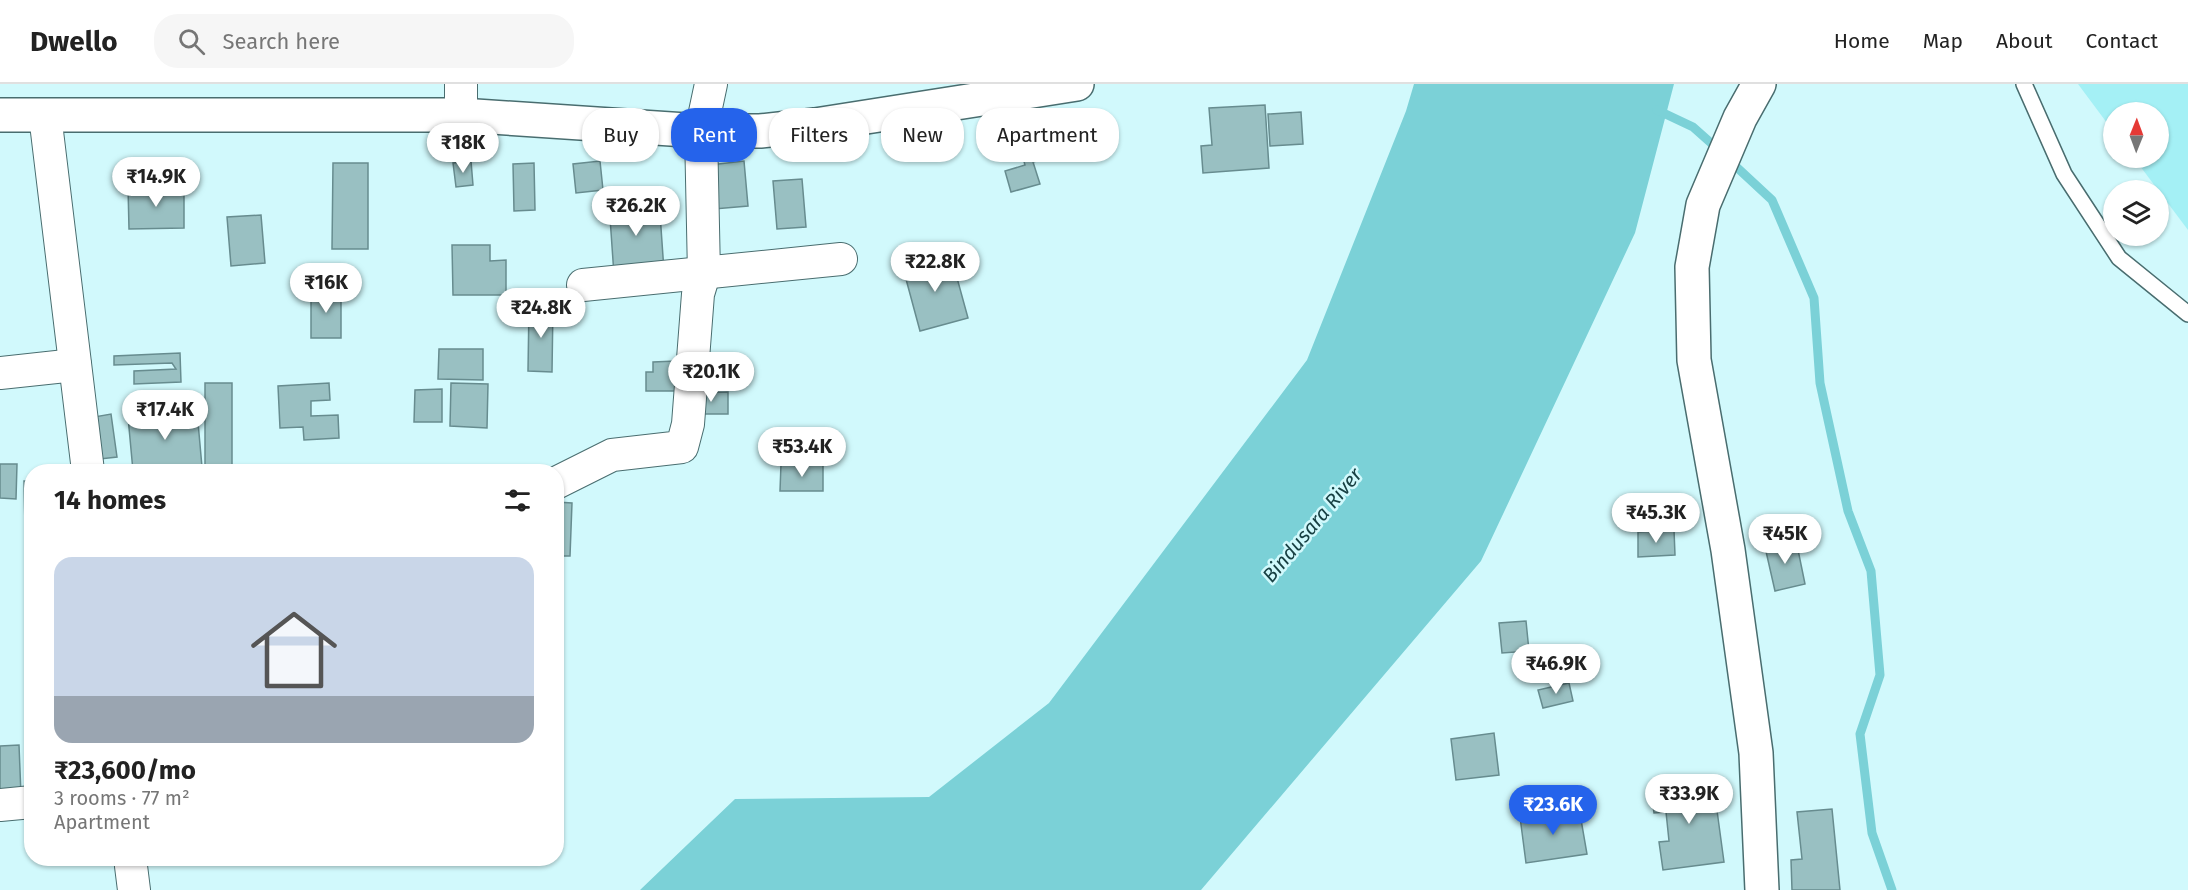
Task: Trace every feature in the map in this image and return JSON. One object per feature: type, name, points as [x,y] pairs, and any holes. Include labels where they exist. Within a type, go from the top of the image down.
[{"type":"street","points":[[706,108],[711,84]]},
{"type":"street","points":[[757,130],[815,125],[1077,84]]},
{"type":"street","points":[[1759,84],[1740,118],[1703,206],[1692,267],[1694,360],[1728,550],[1756,753],[1762,890]]},
{"type":"street","points":[[0,115],[461,100],[671,126]]},
{"type":"street","points":[[45,115],[87,464]]},
{"type":"street","points":[[564,479],[612,455],[682,447],[688,424],[698,294],[704,274],[702,162]]},
{"type":"street","points":[[583,285],[841,260]]},
{"type":"street","points":[[0,373],[75,365]]},
{"type":"street","points":[[0,805],[24,803]]},
{"type":"street","points":[[131,866],[134,890]]},
{"type":"lane","points":[[2024,84],[2064,174],[2119,258],[2188,314]]},
{"type":"shaded area","points":[[2078,84],[2188,84],[2188,230],[2169,205],[2169,180],[2150,180],[2142,168],[2169,168],[2169,102],[2103,102],[2103,118]]},
{"type":"water","name":"Bindusara River","points":[[1414,84],[1674,84],[1635,233],[1481,561],[1201,890],[640,890],[735,799],[929,797],[1049,703],[1307,360],[1406,111]]},
{"type":"building","points":[[1265,105],[1269,168],[1203,173],[1201,146],[1212,145],[1209,108]]},
{"type":"building","points":[[1301,112],[1303,144],[1270,146],[1268,114]]},
{"type":"building","points":[[471,161],[473,185],[456,187],[453,163]]},
{"type":"building","points":[[600,162],[603,190],[576,193],[573,164]]},
{"type":"building","points":[[744,162],[748,206],[714,209],[710,165]]},
{"type":"building","points":[[1024,162],[1033,162],[1040,184],[1011,192],[1005,171],[1025,165]]},
{"type":"building","points":[[333,163],[368,163],[368,249],[332,249]]},
{"type":"building","points":[[534,163],[535,210],[514,211],[513,164]]},
{"type":"building","points":[[802,179],[806,227],[777,229],[773,181]]},
{"type":"building","points":[[128,187],[184,187],[184,228],[129,229]]},
{"type":"building","points":[[659,199],[664,271],[614,275],[609,203]]},
{"type":"building","points":[[261,215],[265,263],[231,266],[227,217]]},
{"type":"building","points":[[452,245],[490,245],[490,261],[506,260],[506,295],[453,295]]},
{"type":"building","points":[[951,256],[968,318],[920,331],[903,268]]},
{"type":"building","points":[[311,289],[341,289],[341,338],[311,338]]},
{"type":"building","points":[[529,306],[553,306],[552,372],[528,371]]},
{"type":"building","points":[[439,349],[483,349],[483,380],[438,379]]},
{"type":"building","points":[[180,353],[181,382],[134,384],[134,371],[176,369],[172,363],[114,365],[114,356]]},
{"type":"building","points":[[676,361],[676,391],[646,391],[646,372],[653,372],[653,362]]},
{"type":"building","points":[[205,383],[232,383],[232,464],[205,464]]},
{"type":"building","points":[[329,383],[330,400],[311,401],[311,416],[338,415],[339,438],[304,440],[303,427],[280,428],[278,386]]},
{"type":"building","points":[[451,383],[488,384],[487,428],[450,426]]},
{"type":"building","points":[[442,389],[442,422],[414,422],[415,390]]},
{"type":"building","points":[[728,392],[728,414],[694,414],[694,393]]},
{"type":"building","points":[[197,411],[202,464],[132,464],[128,417]]},
{"type":"building","points":[[111,414],[117,457],[100,459],[94,417]]},
{"type":"building","points":[[0,464],[17,464],[16,499],[0,498]]},
{"type":"building","points":[[781,464],[823,465],[823,491],[780,491]]},
{"type":"building","points":[[564,502],[572,503],[570,556],[564,556]]},
{"type":"building","points":[[1674,530],[1675,555],[1638,557],[1638,532]]},
{"type":"building","points":[[1796,540],[1805,584],[1775,591],[1765,547]]},
{"type":"building","points":[[1526,621],[1529,651],[1502,653],[1499,623]]},
{"type":"building","points":[[1569,683],[1573,701],[1543,708],[1538,690]]},
{"type":"building","points":[[1494,733],[1499,775],[1456,780],[1451,739]]},
{"type":"building","points":[[19,745],[21,795],[0,795],[0,746]]},
{"type":"building","points":[[1713,781],[1724,862],[1663,870],[1659,842],[1669,841],[1666,812],[1654,813],[1651,789]]},
{"type":"building","points":[[1579,808],[1587,854],[1526,863],[1520,817]]},
{"type":"building","points":[[1832,809],[1840,890],[1792,890],[1791,860],[1802,859],[1797,812]]},
{"type":"waterway","points":[[1657,110],[1693,127],[1720,151]]},
{"type":"waterway","points":[[1730,161],[1772,200],[1814,298],[1820,383],[1848,511],[1871,571],[1880,675],[1860,734],[1872,833],[1892,890]]}]
